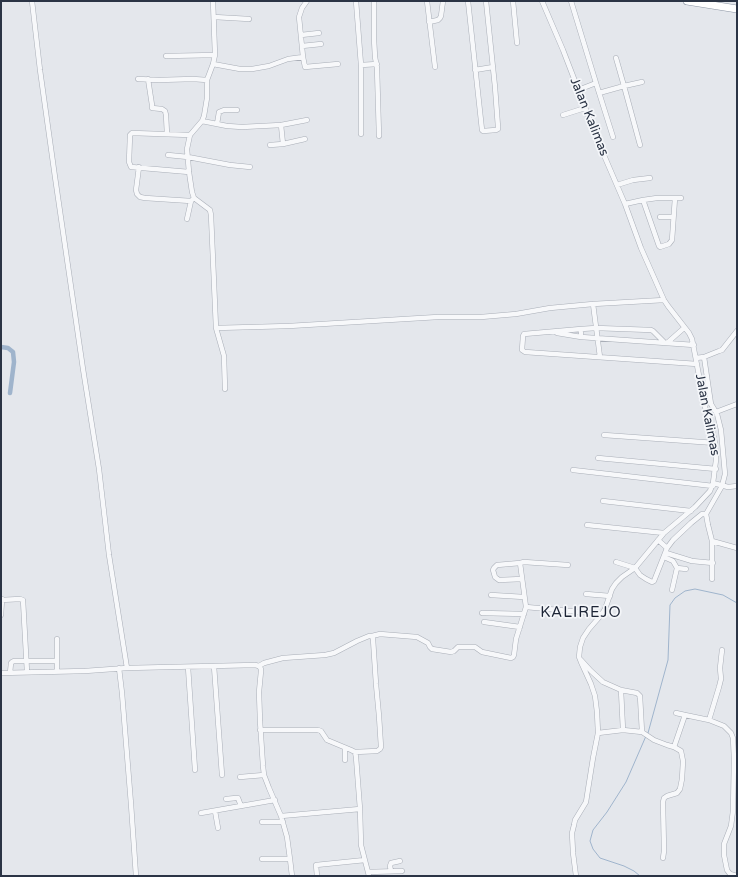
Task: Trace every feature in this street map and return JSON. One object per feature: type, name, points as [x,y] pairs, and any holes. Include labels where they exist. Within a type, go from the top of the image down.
[{"type":"highway","points":[[687,1],[737,8]]},
{"type":"street","points":[[32,1],[55,177],[99,469],[109,554],[127,668]]},
{"type":"street","points":[[187,219],[193,200],[187,149],[190,135],[204,116],[207,80],[215,55],[214,1]]},
{"type":"street","points":[[307,1],[300,12],[299,17],[305,67],[338,64]]},
{"type":"street","points":[[356,1],[361,65],[361,134]]},
{"type":"street","points":[[374,1],[374,39],[377,64],[379,136]]},
{"type":"street","points":[[427,1],[435,67]]},
{"type":"street","points":[[429,22],[440,18],[443,1]]},
{"type":"street","points":[[468,1],[483,131],[498,129],[486,1]]},
{"type":"street","points":[[513,1],[517,43]]},
{"type":"street","name":"Jalan Kalimas","points":[[542,1],[563,50],[584,108],[625,204],[641,248],[664,300],[689,333],[700,357],[697,364],[705,407],[715,443],[717,484]]},
{"type":"street","points":[[571,1],[613,137]]},
{"type":"street","points":[[214,17],[249,19]]},
{"type":"street","points":[[301,35],[319,33]]},
{"type":"street","points":[[302,46],[321,44]]},
{"type":"street","points":[[166,56],[215,55]]},
{"type":"street","points":[[213,64],[240,69],[252,69],[269,66],[288,59],[303,57]]},
{"type":"street","points":[[616,58],[640,145]]},
{"type":"street","points":[[361,65],[377,64]]},
{"type":"street","points":[[475,70],[493,67]]},
{"type":"street","points":[[138,79],[207,80]]},
{"type":"street","points":[[148,80],[152,108],[162,109],[165,112],[168,134]]},
{"type":"street","points":[[599,93],[642,82]]},
{"type":"street","points":[[578,90],[596,83]]},
{"type":"street","points":[[563,115],[584,108]]},
{"type":"street","points":[[217,124],[219,112],[224,110],[236,110]]},
{"type":"street","points":[[202,120],[227,126],[242,127],[281,125],[307,120]]},
{"type":"street","points":[[281,125],[283,144]]},
{"type":"street","points":[[189,172],[139,168],[129,165],[131,134],[190,135]]},
{"type":"street","points":[[270,145],[283,144],[304,139]]},
{"type":"street","points":[[168,155],[250,167]]},
{"type":"street","points":[[139,168],[136,190],[140,197],[193,200],[209,209],[212,219],[216,328],[224,356],[225,389]]},
{"type":"street","points":[[617,185],[633,180],[650,178]]},
{"type":"street","points":[[625,204],[657,198],[681,198]]},
{"type":"street","points":[[643,200],[659,247],[662,247],[671,242],[675,198]]},
{"type":"street","points":[[660,217],[673,216]]},
{"type":"street","points":[[216,328],[289,326],[438,317],[481,317],[593,304],[664,300]]},
{"type":"street","points":[[593,304],[600,357]]},
{"type":"street","points":[[665,342],[651,330],[596,328],[524,334],[522,350],[697,364]]},
{"type":"street","points":[[665,342],[684,328]]},
{"type":"street","points":[[581,337],[582,329]]},
{"type":"street","points":[[616,562],[637,570],[646,579],[652,582],[654,581],[663,547],[664,533],[690,511],[725,474],[721,430],[716,412],[711,404],[700,357],[722,350],[737,331]]},
{"type":"street","points":[[549,332],[581,337],[694,345]]},
{"type":"street","points":[[716,412],[737,404]]},
{"type":"street","points":[[604,435],[715,443]]},
{"type":"street","points":[[598,458],[716,469]]},
{"type":"street","points":[[573,470],[717,484],[728,487],[737,486]]},
{"type":"street","points":[[712,579],[712,541],[706,514],[717,484]]},
{"type":"street","points":[[603,501],[690,511]]},
{"type":"street","points":[[576,876],[572,833],[575,820],[586,802],[598,733],[595,696],[579,657],[583,638],[605,609],[612,589],[616,583],[637,570],[702,514],[706,514]]},
{"type":"street","points":[[587,525],[664,533]]},
{"type":"street","points":[[712,541],[737,548]]},
{"type":"street","points":[[663,547],[692,560],[712,563]]},
{"type":"street","points":[[663,547],[677,568],[672,590]]},
{"type":"street","points":[[1,673],[85,671],[119,668],[259,666],[264,663],[284,658],[334,653],[369,636],[380,634],[417,637],[428,643],[432,649],[453,652],[458,647],[475,647],[482,652],[511,658],[514,655],[516,639],[526,607],[520,563]]},
{"type":"street","points":[[522,579],[499,580],[495,577],[493,570],[497,565],[520,563],[568,565]]},
{"type":"street","points":[[677,568],[686,569]]},
{"type":"street","points":[[586,594],[610,596]]},
{"type":"street","points":[[491,595],[524,597]]},
{"type":"street","points":[[1,614],[1,600],[23,600],[27,672]]},
{"type":"street","points":[[526,607],[602,614]]},
{"type":"street","points":[[482,613],[524,614]]},
{"type":"street","points":[[484,622],[520,627]]},
{"type":"street","points":[[260,730],[318,730],[321,731],[327,740],[355,752],[377,751],[380,749],[379,716],[372,636]]},
{"type":"street","points":[[57,671],[58,638]]},
{"type":"street","points":[[709,720],[719,687],[722,650]]},
{"type":"street","points":[[579,657],[603,682],[622,690],[637,693],[640,696],[643,732]]},
{"type":"street","points":[[10,673],[12,662],[26,660],[57,661]]},
{"type":"street","points":[[214,666],[222,775]]},
{"type":"street","points":[[259,666],[261,668],[260,730],[264,775],[283,822],[287,837],[292,876]]},
{"type":"street","points":[[188,667],[195,770]]},
{"type":"street","points":[[119,668],[136,876]]},
{"type":"street","points":[[622,690],[623,730]]},
{"type":"street","points":[[676,713],[709,720],[724,726],[730,733],[734,742],[732,821],[725,840],[724,855],[727,870],[730,874],[737,876]]},
{"type":"street","points":[[674,747],[685,715]]},
{"type":"street","points":[[598,733],[623,730],[643,732],[654,740],[681,751],[683,761],[680,789],[677,793],[664,798],[663,802],[663,858]]},
{"type":"street","points":[[344,760],[345,748]]},
{"type":"street","points":[[355,752],[361,839],[367,875],[391,871],[402,871]]},
{"type":"street","points":[[240,777],[264,775]]},
{"type":"street","points":[[226,799],[238,798],[240,806]]},
{"type":"street","points":[[201,813],[275,800]]},
{"type":"street","points":[[281,816],[360,809]]},
{"type":"street","points":[[215,811],[218,828]]},
{"type":"street","points":[[262,822],[283,822]]},
{"type":"street","points":[[262,859],[290,859]]},
{"type":"street","points":[[317,876],[316,865],[364,860]]},
{"type":"street","points":[[391,871],[390,864],[400,861]]},
{"type":"waterway","points":[[1,347],[8,348],[13,352],[14,362],[10,393]]},
{"type":"waterway","points":[[648,733],[668,660],[670,605],[675,598],[685,591],[695,589],[723,595],[737,603]]},
{"type":"waterway","points":[[640,876],[624,866],[600,858],[593,849],[590,841],[593,830],[607,812],[626,782],[646,736]]},
{"type":"district","name":"KALIREJO","points":[[581,613]]}]
